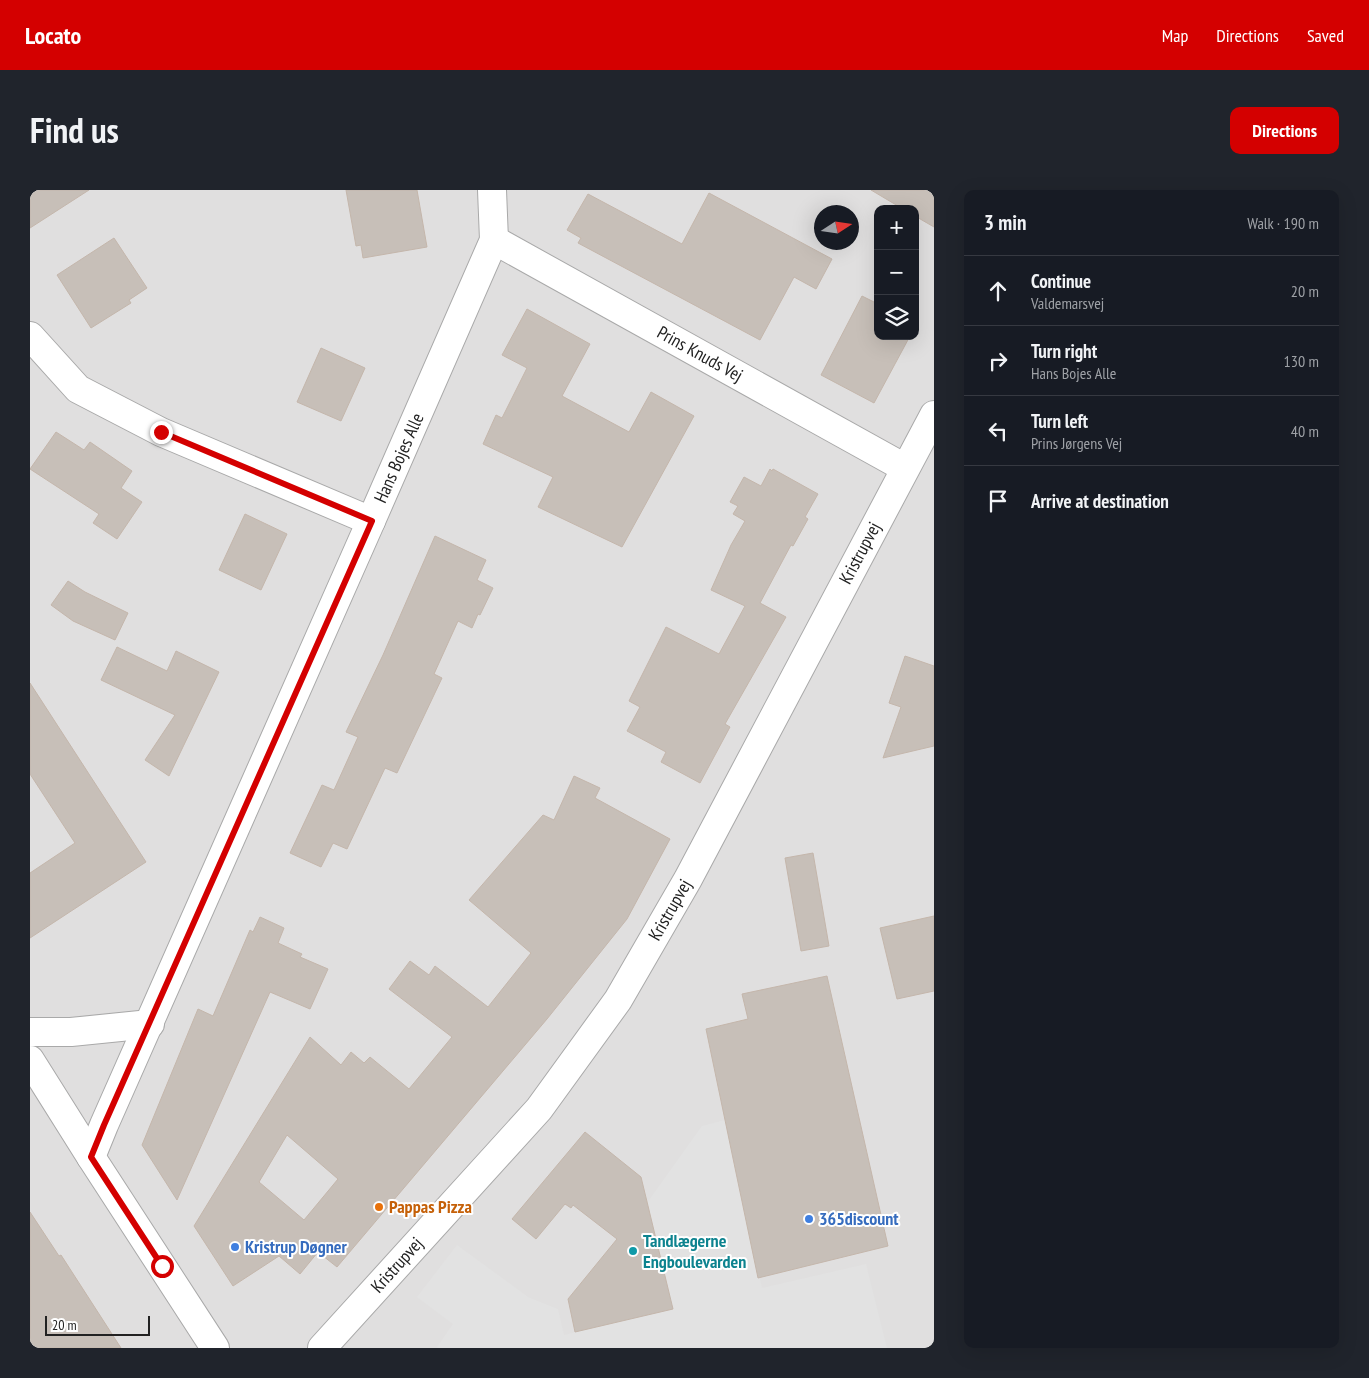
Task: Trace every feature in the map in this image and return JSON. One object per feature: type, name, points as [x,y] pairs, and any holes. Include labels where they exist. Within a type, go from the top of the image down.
[{"type":"street","name":"Hans Bojes Alle","points":[[91,1157],[494,240],[492,190]]},
{"type":"street","name":"Prins Knuds Vej","points":[[494,240],[905,468]]},
{"type":"street","points":[[30,336],[78,389],[161,432],[372,521]]},
{"type":"street","name":"Kristrupvej","points":[[322,1348],[539,1109],[618,1000],[688,879],[934,415]]},
{"type":"street","points":[[30,1032],[71,1032],[150,1024]]},
{"type":"street","points":[[30,1060],[215,1348]]},
{"type":"shaded area","points":[[30,190],[934,190],[934,1348],[30,1348]]},
{"type":"shaded area","points":[[725,1120],[762,1288],[866,1264],[887,1348],[437,1347],[453,1324],[417,1297],[457,1245],[528,1297],[558,1309],[564,1335],[672,1309],[647,1203],[702,1126]]},
{"type":"building","points":[[30,190],[89,190],[30,228]]},
{"type":"building","points":[[346,190],[417,190],[427,247],[363,258],[361,245],[356,246]]},
{"type":"building","points":[[871,190],[934,190],[934,227],[919,218],[919,205],[896,205]]},
{"type":"building","points":[[709,193],[832,259],[816,289],[794,277],[760,340],[578,243],[581,238],[567,230],[588,194],[682,244]]},
{"type":"building","points":[[114,238],[147,288],[129,300],[131,303],[91,328],[57,275]]},
{"type":"building","points":[[862,296],[874,302],[874,340],[908,340],[874,403],[821,375]]},
{"type":"building","points":[[527,309],[590,344],[562,396],[629,432],[651,392],[694,416],[622,547],[538,507],[553,477],[483,444],[496,415],[502,418],[527,368],[502,355]]},
{"type":"building","points":[[321,348],[365,368],[341,421],[297,402]]},
{"type":"building","points":[[56,432],[84,450],[90,442],[132,471],[121,488],[142,502],[117,539],[93,523],[99,514],[30,469]]},
{"type":"building","points":[[770,469],[818,494],[805,517],[808,519],[793,546],[791,545],[760,603],[786,617],[725,724],[730,727],[700,783],[661,762],[666,752],[627,731],[640,707],[629,701],[666,627],[719,654],[745,606],[711,590],[731,545],[745,521],[733,514],[738,506],[730,502],[744,477],[761,486]]},
{"type":"building","points":[[245,514],[287,534],[261,590],[219,570]]},
{"type":"building","points":[[435,536],[486,560],[477,580],[493,588],[472,628],[458,621],[434,674],[442,678],[397,773],[385,768],[347,849],[333,843],[321,867],[290,853],[322,785],[334,790],[358,737],[346,732],[383,655]]},
{"type":"building","points":[[68,581],[85,592],[128,613],[115,640],[73,621],[51,605]]},
{"type":"building","points":[[117,647],[167,671],[176,651],[219,672],[169,776],[145,760],[175,715],[101,680]]},
{"type":"building","points":[[905,656],[934,666],[934,746],[883,758],[901,707],[889,703]]},
{"type":"building","points":[[30,683],[146,862],[30,938],[30,873],[75,843],[30,774]]},
{"type":"building","points":[[574,776],[600,788],[595,798],[670,839],[627,919],[547,1019],[337,1267],[318,1252],[300,1274],[279,1256],[233,1286],[194,1226],[310,1037],[341,1065],[351,1052],[364,1063],[370,1057],[409,1089],[452,1037],[389,989],[410,961],[429,975],[435,966],[488,1007],[531,953],[469,900],[543,815],[554,820]],"holes":[[[287,1135],[338,1179],[304,1220],[259,1182]]]},
{"type":"building","points":[[813,853],[829,946],[801,951],[785,858]]},
{"type":"building","points":[[934,916],[934,991],[897,999],[880,928]]},
{"type":"building","points":[[260,917],[284,928],[278,943],[302,954],[300,957],[328,969],[310,1009],[270,992],[177,1200],[142,1145],[198,1009],[213,1016],[250,930],[253,932]]},
{"type":"building","points":[[827,976],[888,1246],[758,1278],[706,1029],[748,1019],[742,994]]},
{"type":"building","points":[[585,1132],[641,1177],[673,1309],[575,1332],[568,1299],[617,1239],[573,1205],[571,1208],[565,1204],[536,1239],[512,1219]]},
{"type":"building","points":[[30,1212],[59,1256],[61,1255],[121,1348],[30,1348]]},
{"type":"place","name":"Pappas Pizza","points":[[379,1207]]},
{"type":"place","name":"365discount","points":[[809,1219]]},
{"type":"place","name":"Kristrup Døgner","points":[[235,1247]]},
{"type":"place","name":"Tandlægerne Engboulevarden","points":[[633,1251]]},
{"type":"route","points":[[161,432],[372,521],[91,1157],[162,1266]]}]
